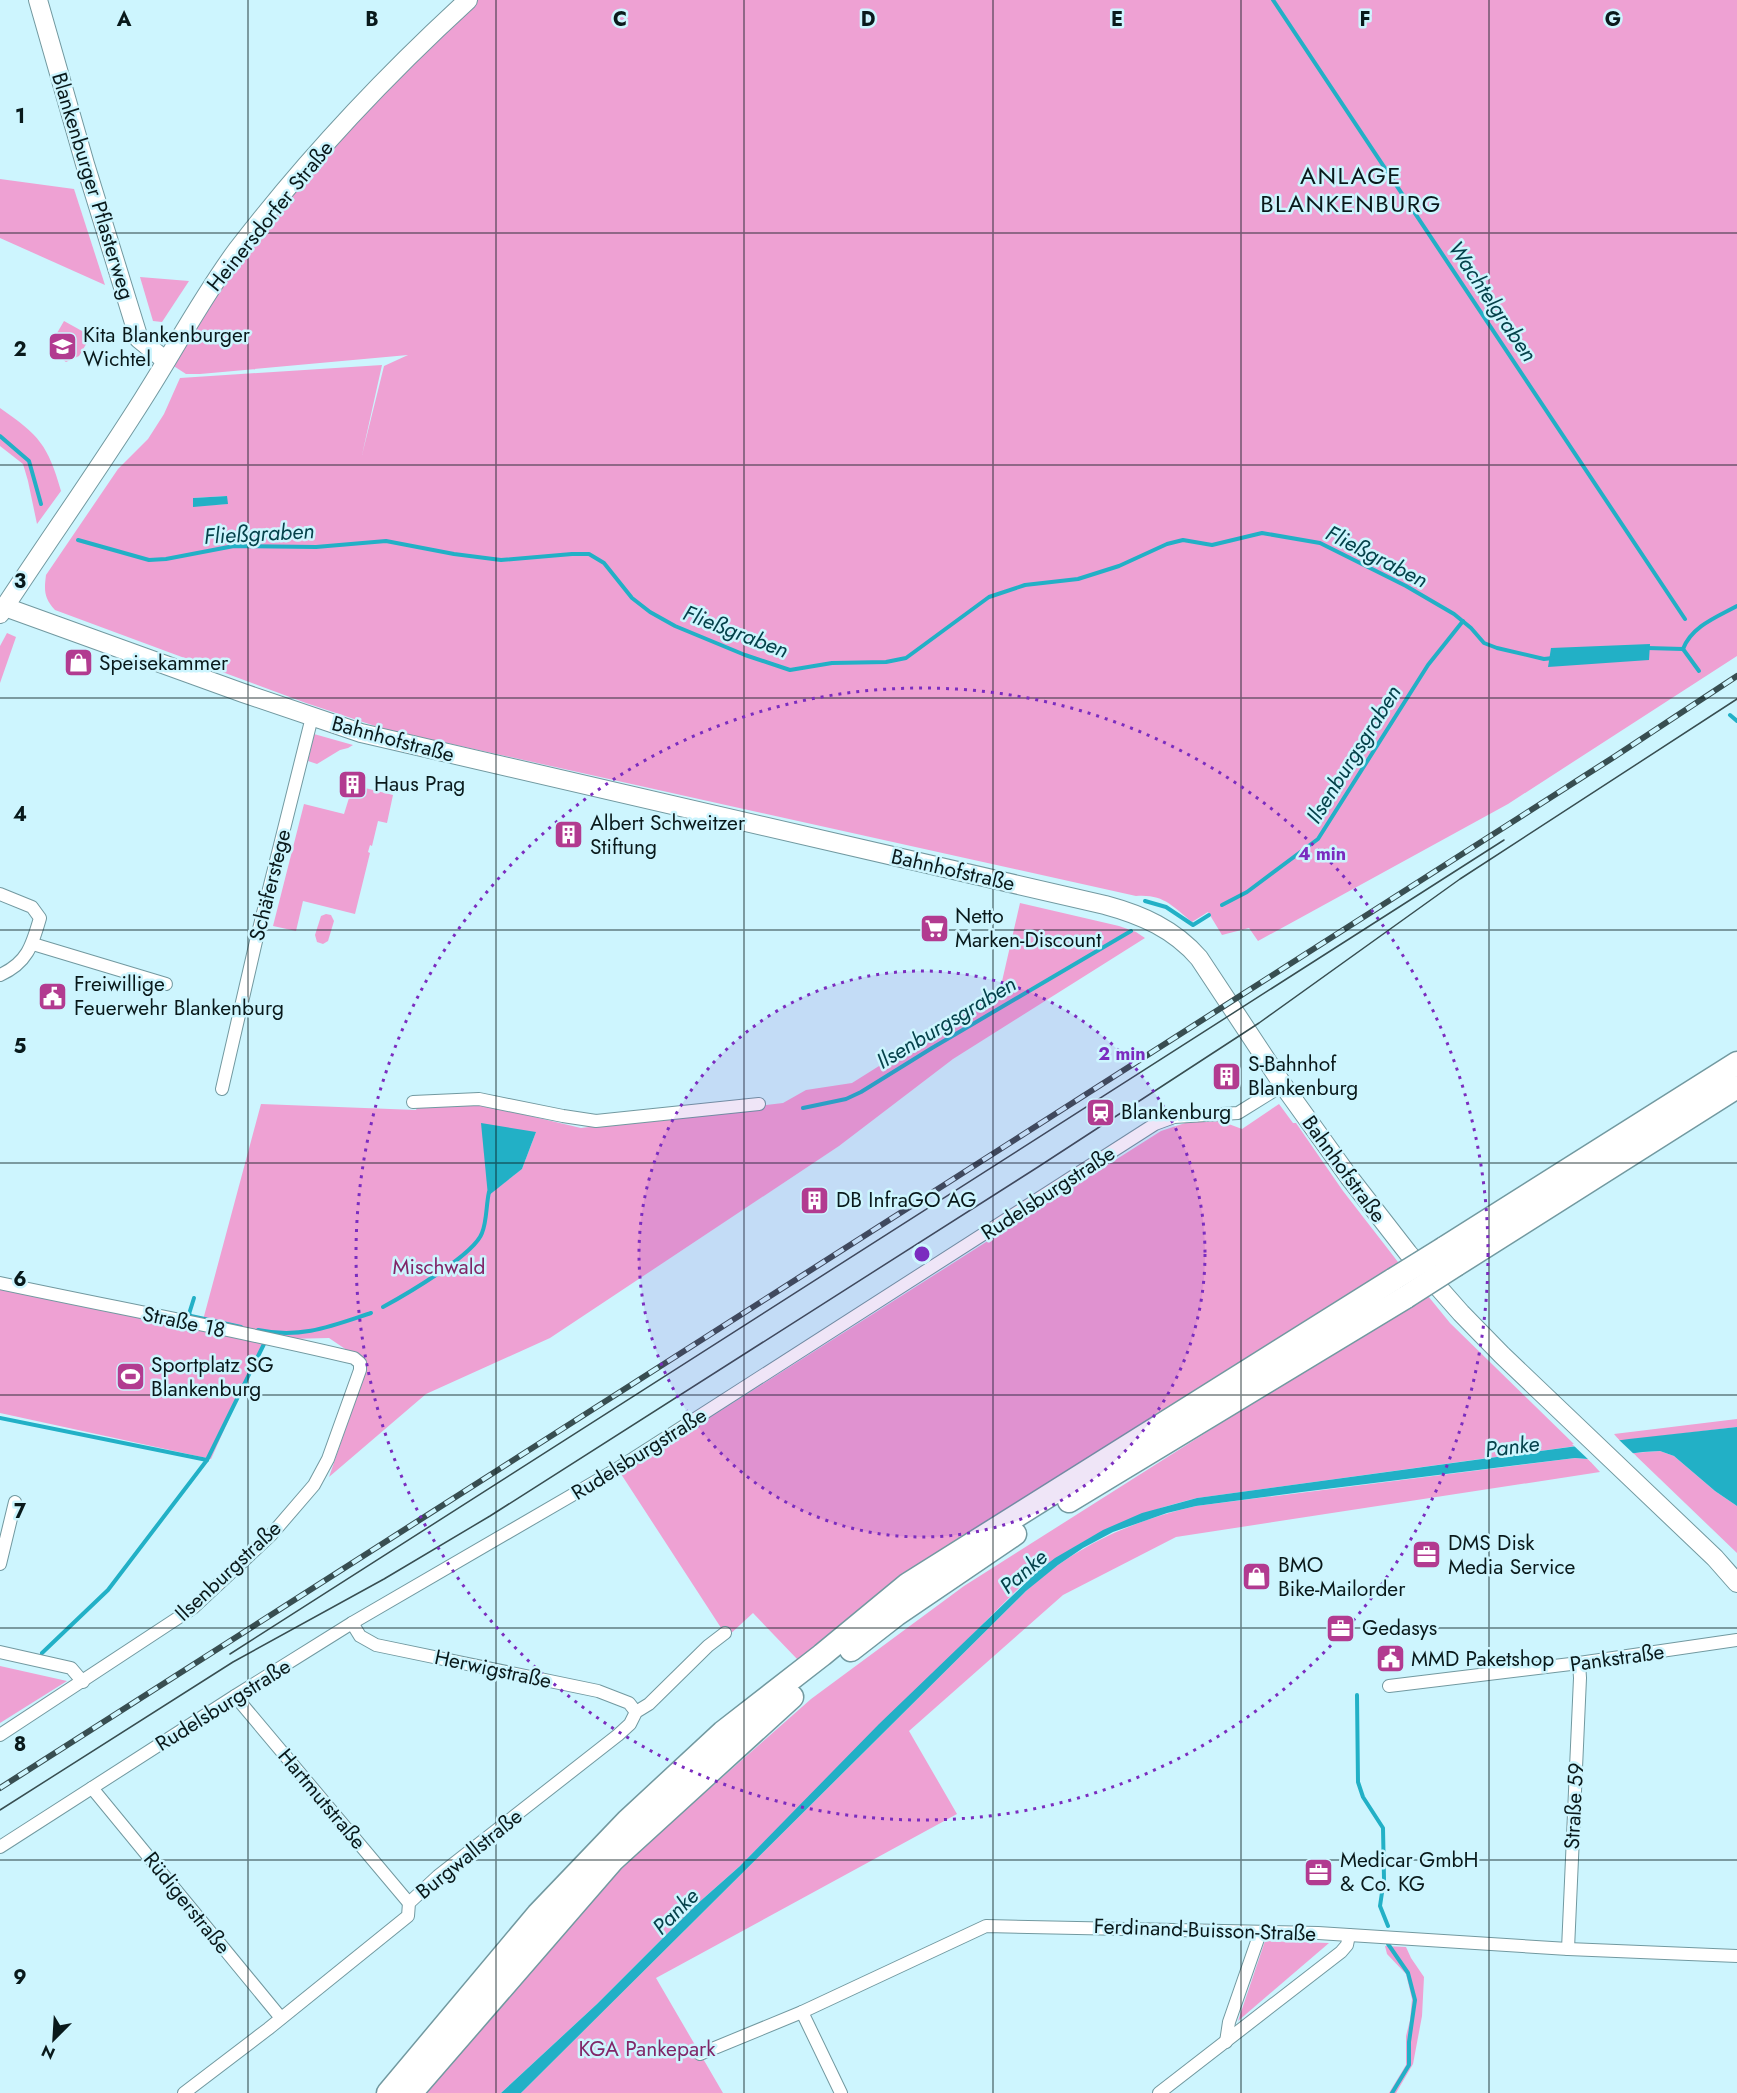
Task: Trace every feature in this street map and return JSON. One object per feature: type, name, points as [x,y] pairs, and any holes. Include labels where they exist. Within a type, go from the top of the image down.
[{"type":"highway","points":[[411,2093],[613,1860],[782,1705],[896,1615],[1020,1531],[1450,1256],[1737,1063]]},
{"type":"highway","points":[[1450,1256],[1737,1087]]},
{"type":"highway","points":[[388,2093],[538,1914],[627,1821],[723,1732],[908,1584],[1400,1288]]},
{"type":"main road","name":"Blankenburger Pflasterweg","points":[[38,0],[139,339],[166,361]]},
{"type":"main road","name":"Heinersdorfer Straße","points":[[2,611],[94,475],[212,285],[269,210],[377,87],[468,0]]},
{"type":"main road","name":"Bahnhofstraße","points":[[2,611],[361,733],[1094,903],[1140,915],[1155,922],[1186,943],[1200,958],[1283,1085],[1349,1177],[1415,1261],[1473,1326],[1718,1561],[1737,1583]]},
{"type":"street","name":"Schäferstege","points":[[222,1089],[312,717]]},
{"type":"street","points":[[0,894],[32,907],[40,918],[33,944],[16,968],[0,975]]},
{"type":"street","points":[[33,944],[166,984]]},
{"type":"street","name":"Rudelsburgstraße","points":[[0,1847],[352,1623],[621,1467],[1155,1124],[1174,1117],[1238,1113],[1283,1085]]},
{"type":"street","points":[[413,1102],[478,1099],[563,1116],[596,1120],[759,1104]]},
{"type":"street","name":"Straße 18","points":[[0,1283],[354,1358],[360,1363],[360,1370]]},
{"type":"street","name":"Ilsenburgstraße","points":[[0,1735],[193,1608],[231,1574],[285,1519],[314,1485],[328,1459],[360,1370]]},
{"type":"street","points":[[0,1564],[15,1502]]},
{"type":"street","name":"Herwigstraße","points":[[352,1623],[360,1636],[376,1645],[598,1691],[629,1703],[636,1712]]},
{"type":"street","name":"Burgwallstraße","points":[[184,2093],[408,1916],[409,1903],[438,1876],[618,1735],[630,1724],[636,1712],[649,1704],[708,1646],[725,1633]]},
{"type":"street","name":"Pankstraße","points":[[1389,1686],[1579,1663],[1737,1640]]},
{"type":"street","points":[[0,1652],[71,1668],[83,1682]]},
{"type":"street","name":"Straße 59","points":[[1568,1949],[1579,1663]]},
{"type":"street","name":"Hartmutstraße","points":[[235,1696],[409,1903]]},
{"type":"street","name":"Rüdigerstraße","points":[[92,1788],[281,2018]]},
{"type":"street","name":"Ferdinand-Buisson-Straße","points":[[700,2054],[802,2012],[986,1926],[1108,1927],[1349,1935],[1568,1949],[1737,1956]]},
{"type":"street","points":[[1226,2042],[1229,2022],[1260,1933]]},
{"type":"street","points":[[1159,2093],[1341,1952],[1347,1945],[1349,1935]]},
{"type":"street","points":[[802,2012],[841,2093]]},
{"type":"green space","points":[[468,0],[1737,0],[1737,656],[1508,804],[1258,941],[1249,928],[1222,935],[1208,912],[1192,922],[1167,902],[1154,897],[1136,896],[384,729],[306,703],[55,610],[47,598],[46,575],[118,469],[148,439],[164,414],[180,378],[382,365],[362,455],[384,366],[408,355],[200,374],[186,374],[166,361],[237,250]],"holes":[[[227,496],[227,504],[193,506],[193,498]]]},
{"type":"green space","points":[[0,179],[74,189],[105,285],[0,238]]},
{"type":"green space","points":[[140,277],[189,281],[162,322],[153,321]]},
{"type":"green space","points":[[64,321],[91,336],[79,356],[66,362],[49,347]]},
{"type":"green space","points":[[0,408],[24,426],[40,442],[56,475],[61,491],[37,524],[23,464],[0,446]]},
{"type":"green space","points":[[7,633],[16,637],[0,683],[0,646]]},
{"type":"green space","points":[[314,734],[353,745],[317,764],[308,761]]},
{"type":"green space","points":[[365,788],[393,795],[387,823],[378,821],[372,846],[370,845],[355,914],[303,901],[296,931],[273,926],[304,804],[344,814],[349,798],[357,796]]},
{"type":"green space","name":"Mischwald","points":[[1020,903],[1119,926],[1145,938],[953,1059],[839,1146],[550,1338],[426,1394],[329,1477],[365,1373],[363,1361],[329,1338],[286,1339],[203,1320],[261,1104],[416,1110],[418,1105],[480,1104],[581,1128],[783,1103],[806,1090],[852,1083],[1000,990]],"holes":[[[536,1132],[522,1169],[488,1195]]]},
{"type":"green space","points":[[331,915],[334,921],[328,941],[323,944],[317,942],[315,935],[321,916]]},
{"type":"green space","points":[[1279,1104],[1293,1123],[1296,1123],[1343,1191],[1398,1262],[1386,1275],[798,1660],[753,1613],[727,1637],[621,1474],[1161,1131],[1188,1122],[1218,1120],[1242,1129]]},
{"type":"green space","name":"Sportplatz SG Blankenburg","points":[[0,1287],[263,1343],[211,1459],[0,1413]]},
{"type":"green space","points":[[1428,1296],[1450,1323],[1576,1446],[1197,1498],[1149,1512],[1103,1531],[1061,1556],[1021,1586],[740,1866],[696,1905],[597,2004],[501,2093],[424,2093],[550,1944],[632,1857],[811,1699],[964,1586],[1338,1349]]},
{"type":"green space","points":[[1737,1419],[1737,1427],[1620,1441],[1614,1434]]},
{"type":"green space","points":[[1660,1451],[1674,1456],[1715,1491],[1737,1506],[1737,1553],[1633,1453]]},
{"type":"green space","name":"KGA Pankepark","points":[[1575,1458],[1588,1459],[1600,1472],[1176,1537],[1063,1595],[909,1731],[957,1814],[656,1978],[723,2093],[521,2093],[1026,1591],[1085,1548],[1126,1528],[1196,1506]]},
{"type":"green space","points":[[0,1666],[67,1681],[0,1723]]},
{"type":"green space","points":[[1265,1941],[1329,1943],[1238,2021]]},
{"type":"green space","points":[[1385,1946],[1406,1947],[1424,1977],[1422,2016],[1413,2064],[1396,2093],[1389,2093],[1406,2065],[1406,2036],[1412,1999],[1406,1974],[1387,1954]]},
{"type":"water","points":[[227,496],[228,504],[193,507],[193,498]]},
{"type":"water","points":[[1650,644],[1649,660],[1548,667],[1551,648]]},
{"type":"water","points":[[481,1123],[536,1132],[522,1169],[488,1196]]},
{"type":"water","points":[[1737,1427],[1737,1506],[1715,1491],[1674,1456],[1660,1451],[1643,1452],[1588,1459],[1575,1458],[1196,1506],[1167,1513],[1113,1532],[1083,1548],[1026,1591],[521,2093],[501,2093],[597,2004],[696,1905],[740,1866],[879,1724],[1038,1571],[1055,1558],[1103,1530],[1142,1513],[1197,1498],[1629,1439]]},
{"type":"pier","points":[[1617,1438],[1636,1456],[1591,1462],[1572,1444]]},
{"type":"waterway","name":"Wachtelgraben","points":[[1273,0],[1685,619]]},
{"type":"waterway","name":"Fließgraben","points":[[0,436],[29,461],[41,504]]},
{"type":"waterway","name":"Fließgraben","points":[[78,540],[149,560],[234,546],[316,547],[386,541],[501,560],[589,554],[604,563],[632,598],[650,612],[675,626],[745,655],[790,670],[832,663],[886,662],[906,658],[989,597],[1025,585],[1078,579],[1119,566],[1167,544],[1183,540],[1212,545],[1262,533],[1320,543],[1406,586],[1454,614],[1484,643],[1544,659],[1553,658]]},
{"type":"waterway","points":[[1683,649],[1692,634],[1699,628],[1737,606]]},
{"type":"waterway","name":"Ilsenburgsgraben","points":[[1222,905],[1247,892],[1318,839],[1428,665],[1463,621]]},
{"type":"waterway","name":"Fließgraben","points":[[1647,648],[1683,649],[1699,671]]},
{"type":"waterway","name":"Fließgraben","points":[[1730,715],[1737,721]]},
{"type":"waterway","name":"Ilsenburgsgraben","points":[[1145,901],[1166,907],[1193,925],[1209,915]]},
{"type":"waterway","name":"Ilsenburgsgraben","points":[[803,1108],[846,1099],[861,1092],[1131,931]]},
{"type":"waterway","name":"Ilsenburgsgraben","points":[[383,1307],[438,1274],[476,1242],[484,1228],[489,1192]]},
{"type":"waterway","points":[[194,1298],[189,1314],[191,1316],[241,1327]]},
{"type":"waterway","name":"Ilsenburgsgraben","points":[[258,1330],[288,1333],[316,1330],[371,1313]]},
{"type":"waterway","points":[[0,1418],[207,1460],[265,1342]]},
{"type":"waterway","points":[[42,1653],[108,1590],[207,1460]]},
{"type":"waterway","points":[[1357,1695],[1358,1782],[1363,1797],[1383,1828],[1384,1879],[1380,1906],[1388,1926]]},
{"type":"waterway","points":[[1388,1944],[1408,1973],[1415,2000],[1409,2042],[1409,2065],[1392,2093]]},
{"type":"tram line","points":[[0,1810],[233,1662],[384,1579],[490,1516],[1038,1167],[1259,1023],[1460,879],[1737,699]]},
{"type":"tram line","points":[[230,1654],[1504,840]]},
{"type":"railway","points":[[0,1788],[1614,757],[1737,676]]},
{"type":"place","name":"Kita Blankenburger Wichtel","points":[[62,347]]},
{"type":"place","name":"Speisekammer","points":[[78,663]]},
{"type":"place","name":"Haus Prag","points":[[353,784]]},
{"type":"place","name":"Albert Schweitzer Stiftung","points":[[569,835]]},
{"type":"place","name":"Netto Marken-Discount","points":[[934,928]]},
{"type":"place","name":"Freiwillige Feuerwehr Blankenburg","points":[[53,996]]},
{"type":"place","name":"S-Bahnhof Blankenburg","points":[[1227,1076]]},
{"type":"place","name":"Blankenburg","points":[[1100,1112]]},
{"type":"place","name":"DB InfraGO AG","points":[[815,1200]]},
{"type":"place","name":"Sportplatz SG Blankenburg","points":[[130,1377]]},
{"type":"place","name":"DMS Disk Media Service","points":[[1427,1555]]},
{"type":"place","name":"BMO Bike-Mailorder","points":[[1257,1577]]},
{"type":"place","name":"Gedasys","points":[[1341,1628]]},
{"type":"place","name":"MMD Paketshop","points":[[1390,1659]]},
{"type":"place","name":"Medicar GmbH & Co. KG","points":[[1319,1872]]},
{"type":"district","name":"ANLAGE BLANKENBURG","points":[[1351,189]]},
{"type":"water label","name":"Panke","points":[[1512,1446]]},
{"type":"water label","name":"Panke","points":[[1023,1571]]},
{"type":"water label","name":"Panke","points":[[675,1911]]}]
